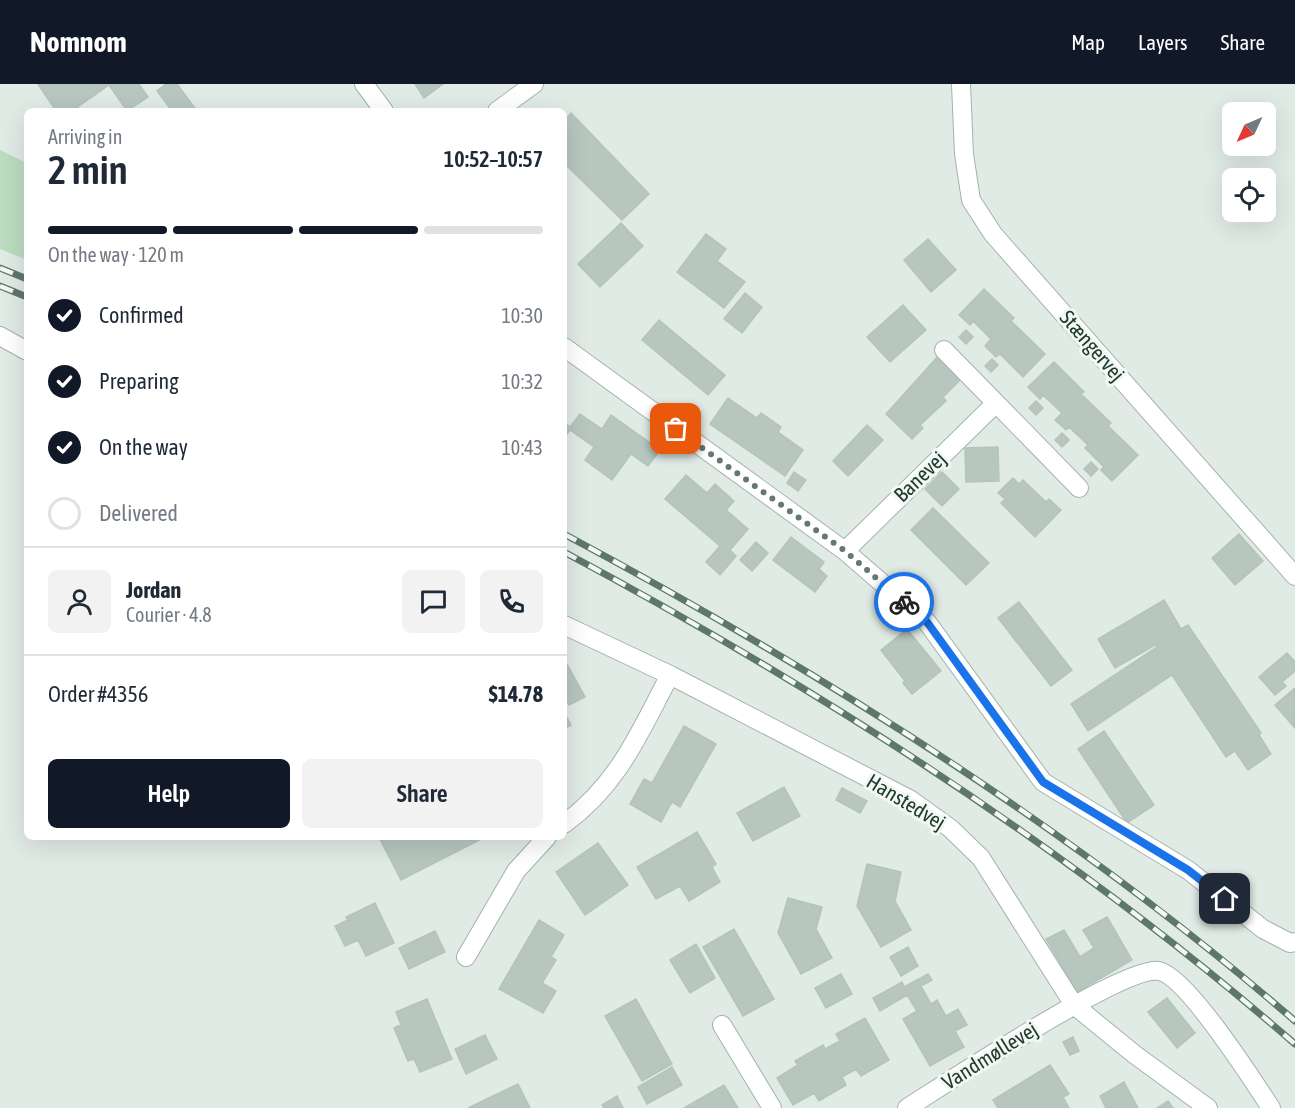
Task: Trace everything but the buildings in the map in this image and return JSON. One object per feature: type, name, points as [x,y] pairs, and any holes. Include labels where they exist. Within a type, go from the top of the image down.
[{"type":"street","points":[[364,84],[382,108]]},
{"type":"street","points":[[501,108],[534,84]]},
{"type":"street","name":"Stængervej","points":[[961,84],[964,154],[971,200],[988,226],[1295,576]]},
{"type":"street","points":[[0,336],[24,349]]},
{"type":"street","points":[[567,349],[845,551],[927,622],[1043,782],[1188,870],[1263,929],[1290,943],[1295,942]]},
{"type":"street","points":[[944,350],[1079,488]]},
{"type":"street","name":"Banevej","points":[[845,551],[996,403]]},
{"type":"street","name":"Hanstedvej","points":[[567,626],[670,675],[911,801],[950,828],[981,858],[1074,1005],[1134,1054],[1208,1108]]},
{"type":"street","points":[[567,822],[589,806],[619,770],[670,675]]},
{"type":"street","points":[[466,957],[516,871],[544,840]]},
{"type":"street","points":[[1074,1005],[1137,975],[1159,971],[1176,981],[1203,1012],[1271,1108]]},
{"type":"street","name":"Vandmøllevej","points":[[907,1108],[1074,1005]]},
{"type":"street","points":[[722,1025],[772,1108]]},
{"type":"green space","points":[[0,150],[24,162],[24,259],[0,249]]},
{"type":"railway","points":[[0,268],[24,278]]},
{"type":"railway","points":[[0,286],[24,296]]},
{"type":"railway","points":[[567,536],[755,641],[850,698],[943,758],[1124,884],[1211,951],[1295,1021]]},
{"type":"railway","points":[[567,554],[756,660],[943,777],[1123,905],[1295,1044]]},
{"type":"way so far","points":[[676,429],[845,551],[904,602]]},
{"type":"route","points":[[904,602],[927,622],[1043,782],[1188,870],[1225,899]]}]
